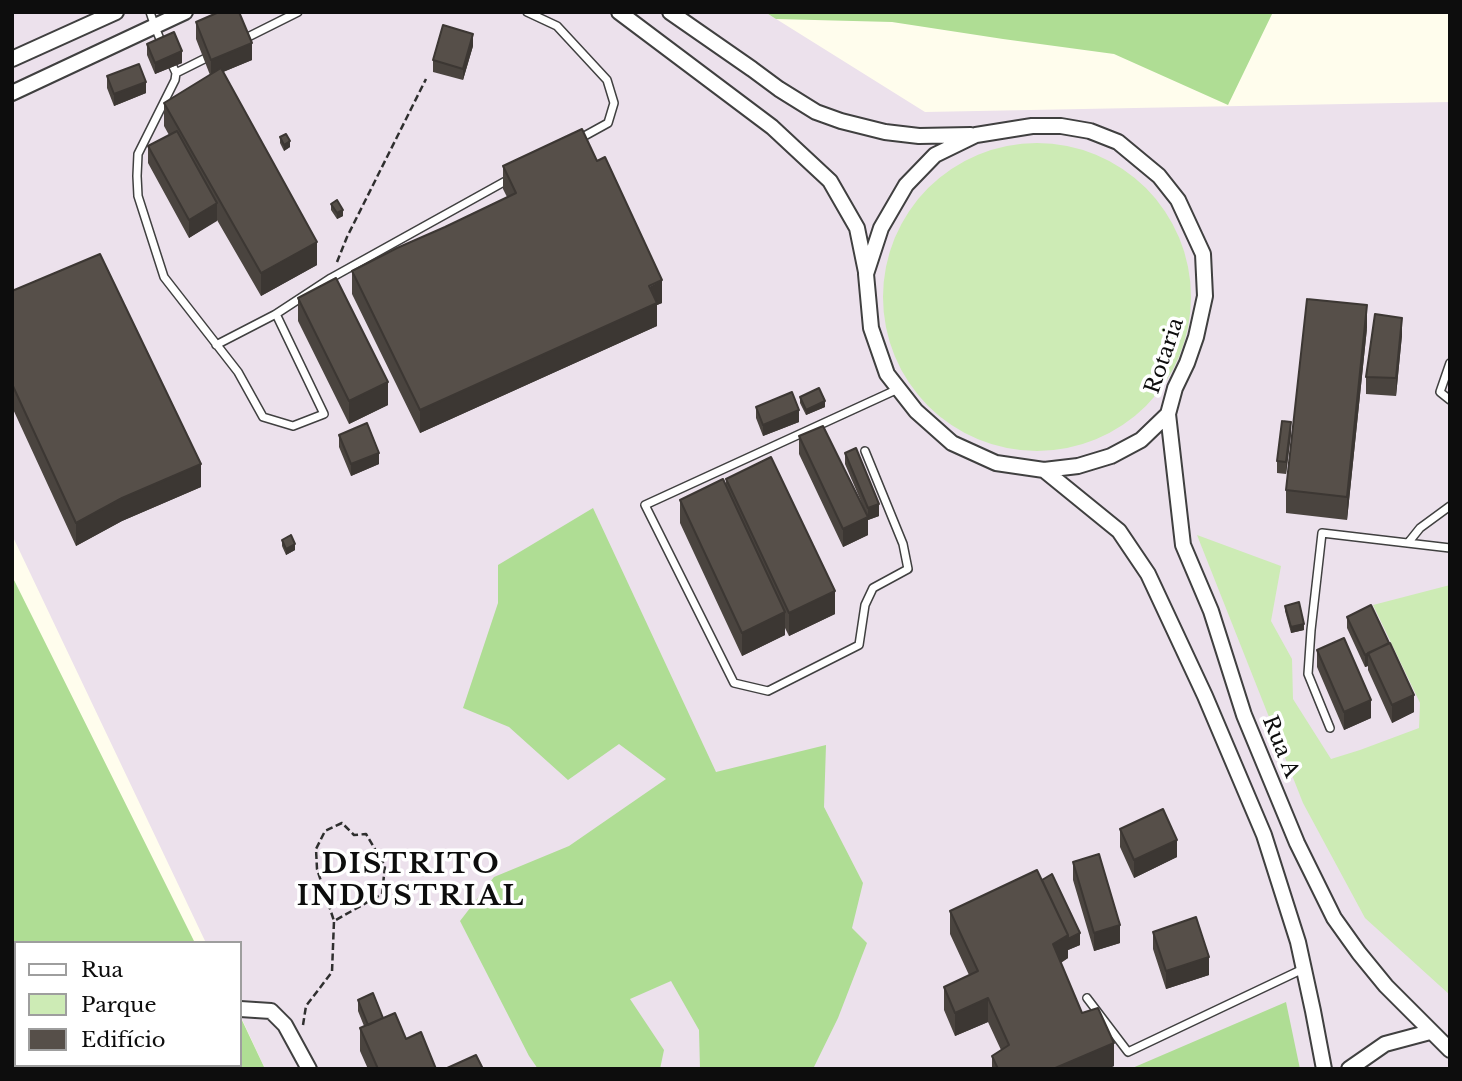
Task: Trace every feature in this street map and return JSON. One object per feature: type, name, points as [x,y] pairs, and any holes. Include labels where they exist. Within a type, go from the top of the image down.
[{"type":"street","points":[[12,59],[116,12]]},
{"type":"street","points":[[12,93],[186,12]]},
{"type":"street","points":[[619,12],[772,127],[830,181],[857,228],[866,274]]},
{"type":"street","points":[[670,12],[816,112],[885,132],[919,136],[976,135]]},
{"type":"street","name":"Rotaria","points":[[1032,125],[1061,126],[1090,131],[1118,142],[1159,176],[1178,200],[1203,254],[1205,296],[1196,337],[1175,388],[1168,414],[1141,440],[1111,456],[1078,466],[1044,470],[996,463],[952,443],[916,411],[887,374],[871,328],[866,274],[881,228],[906,185],[935,155],[976,135],[1032,125]]},
{"type":"street","name":"Rua A","points":[[1168,414],[1183,545],[1210,611],[1244,715],[1297,843],[1340,927],[1386,986],[1449,1049]]},
{"type":"street","points":[[1044,470],[1119,531],[1148,574],[1205,696],[1264,835],[1298,942],[1324,1069]]},
{"type":"street","points":[[242,1009],[271,1011],[285,1025],[309,1069]]},
{"type":"street","points":[[1349,1069],[1385,1044],[1430,1032]]},
{"type":"lane","points":[[150,12],[176,74],[138,154],[138,196],[164,277],[238,372],[263,417],[293,426],[324,414],[276,314]]},
{"type":"lane","points":[[237,43],[298,12]]},
{"type":"lane","points":[[527,12],[557,26],[607,80],[614,103],[608,123],[574,142]]},
{"type":"lane","points":[[176,74],[213,55]]},
{"type":"lane","points":[[216,345],[276,314],[331,278],[517,174]]},
{"type":"lane","points":[[1450,363],[1440,392],[1450,400]]},
{"type":"lane","points":[[865,452],[903,544],[908,569],[873,587],[865,605],[859,645],[768,691],[734,684],[645,505],[899,389]]},
{"type":"lane","points":[[1408,543],[1419,528],[1450,506]]},
{"type":"lane","points":[[1330,728],[1308,674],[1322,533],[1450,548]]},
{"type":"lane","points":[[1087,998],[1128,1052],[1304,969]]},
{"type":"path","points":[[331,278],[347,237],[426,79]]},
{"type":"path","points":[[298,1049],[306,1006],[332,972],[334,921],[317,869],[316,849],[325,831],[342,823],[354,835],[366,834],[385,866],[382,894],[334,921]]},
{"type":"shaded area","points":[[12,12],[765,12],[925,112],[1450,102],[1450,1069],[265,1069],[242,1019],[242,941],[205,941],[12,535]]},
{"type":"green space","points":[[765,12],[1273,12],[1228,105],[1114,54],[892,22],[776,19]]},
{"type":"green space","points":[[1037,143],[1067,146],[1096,155],[1123,169],[1146,188],[1165,211],[1179,238],[1188,267],[1191,297],[1188,327],[1179,356],[1165,383],[1146,406],[1123,425],[1096,439],[1067,448],[1037,451],[1007,448],[978,439],[951,425],[928,406],[909,383],[895,356],[886,327],[883,297],[886,267],[895,238],[909,211],[928,188],[951,169],[978,155],[1007,146]]},
{"type":"green space","points":[[593,508],[716,772],[826,745],[824,807],[863,883],[852,928],[867,943],[838,1018],[813,1069],[700,1069],[699,1030],[671,981],[630,999],[664,1050],[660,1069],[538,1069],[460,921],[494,877],[569,846],[666,779],[619,744],[568,780],[509,727],[463,708],[498,603],[498,565]]},
{"type":"green space","points":[[1197,535],[1281,566],[1271,621],[1292,659],[1293,699],[1331,759],[1419,728],[1420,703],[1373,605],[1450,585],[1450,995],[1365,918],[1303,803]]},
{"type":"green space","points":[[12,576],[194,941],[14,941],[14,1067],[21,1067],[12,1069]]},
{"type":"green space","points":[[1286,1002],[1300,1069],[1130,1069]]},
{"type":"green space","points":[[242,1020],[265,1069],[124,1069],[242,1067]]},
{"type":"building","points":[[219,12],[239,12],[252,43],[211,60],[196,22]]},
{"type":"building","points":[[443,25],[473,34],[463,69],[433,60]]},
{"type":"building","points":[[174,32],[182,51],[155,63],[147,44]]},
{"type":"building","points":[[139,64],[146,82],[114,94],[107,76]]},
{"type":"building","points":[[221,68],[317,242],[261,273],[164,103]]},
{"type":"building","points":[[582,129],[597,161],[605,157],[662,280],[649,286],[657,303],[420,410],[352,271],[516,193],[503,166]]},
{"type":"building","points":[[177,131],[217,203],[189,220],[148,146]]},
{"type":"building","points":[[286,134],[290,141],[284,145],[280,137]]},
{"type":"building","points":[[337,200],[343,210],[337,213],[331,204]]},
{"type":"building","points":[[100,254],[201,464],[122,498],[76,523],[12,384],[12,291]]},
{"type":"building","points":[[336,278],[388,382],[349,401],[298,298]]},
{"type":"building","points":[[1307,299],[1367,305],[1347,497],[1286,490]]},
{"type":"building","points":[[1375,314],[1402,318],[1396,378],[1366,377]]},
{"type":"building","points":[[819,388],[825,401],[806,410],[800,397]]},
{"type":"building","points":[[792,392],[799,410],[763,425],[756,407]]},
{"type":"building","points":[[1282,421],[1291,422],[1286,462],[1277,461]]},
{"type":"building","points":[[367,423],[379,453],[351,464],[339,435]]},
{"type":"building","points":[[823,426],[868,517],[843,529],[799,436]]},
{"type":"building","points":[[856,448],[879,504],[868,508],[845,453]]},
{"type":"building","points":[[771,457],[835,591],[789,613],[726,479]]},
{"type":"building","points":[[723,479],[785,612],[742,633],[680,500]]},
{"type":"building","points":[[291,535],[295,544],[286,549],[282,540]]},
{"type":"building","points":[[1299,602],[1304,624],[1291,627],[1285,606]]},
{"type":"building","points":[[1371,605],[1389,643],[1365,655],[1347,617]]},
{"type":"building","points":[[1344,638],[1371,700],[1344,712],[1317,650]]},
{"type":"building","points":[[1390,643],[1414,695],[1392,705],[1368,653]]},
{"type":"building","points":[[1163,809],[1177,840],[1134,860],[1120,829]]},
{"type":"building","points":[[1099,854],[1120,925],[1094,933],[1073,862]]},
{"type":"building","points":[[1037,870],[1068,935],[1053,944],[1082,1013],[1098,1008],[1114,1043],[1053,1069],[998,1069],[992,1056],[1009,1045],[988,998],[955,1013],[944,987],[978,971],[950,911]]},
{"type":"building","points":[[1052,874],[1080,933],[1068,939],[1042,880]]},
{"type":"building","points":[[1196,917],[1209,957],[1166,971],[1153,932]]},
{"type":"building","points":[[373,993],[383,1018],[368,1025],[358,1000]]},
{"type":"building","points":[[395,1013],[406,1039],[421,1032],[436,1069],[378,1069],[360,1028]]},
{"type":"building","points":[[476,1055],[483,1069],[445,1069]]},
{"type":"district","name":"DISTRITO INDUSTRIAL","points":[[411,881]]}]
